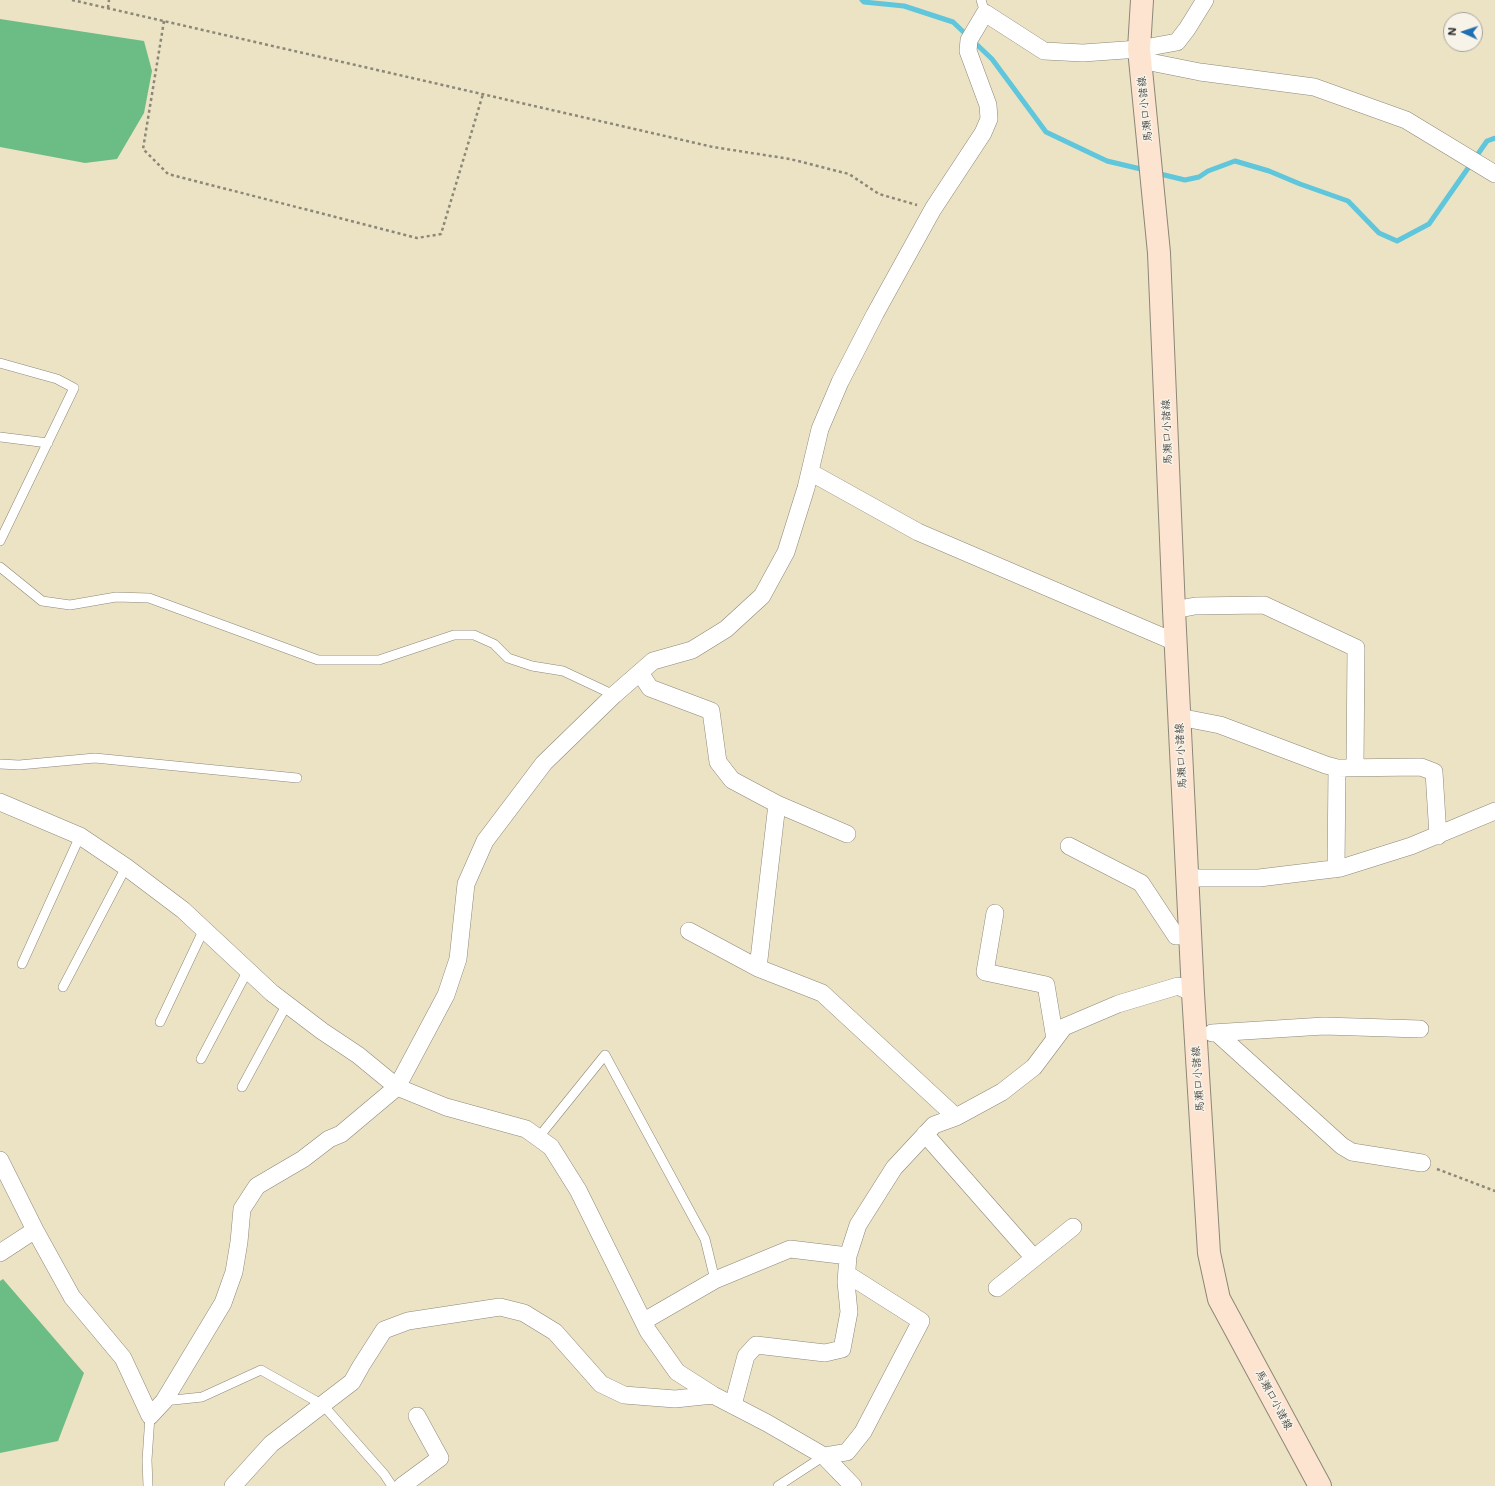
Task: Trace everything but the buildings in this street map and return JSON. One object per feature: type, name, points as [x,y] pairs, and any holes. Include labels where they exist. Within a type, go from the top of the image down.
[{"type":"main road","name":"馬瀬口小諸線","points":[[1142,0],[1140,54],[1159,252],[1175,642],[1187,878],[1195,1034],[1210,1253],[1219,1299],[1320,1486]]},
{"type":"street","points":[[1140,54],[1177,42],[1188,28],[1205,0]]},
{"type":"street","points":[[0,1160],[35,1230],[72,1297],[123,1358],[150,1416],[164,1401],[223,1302],[234,1272],[242,1209],[257,1186],[303,1159],[329,1139],[341,1134],[397,1087],[446,995],[458,959],[466,884],[485,841],[544,763],[614,695],[653,661],[692,650],[726,629],[762,596],[786,552],[810,472],[820,429],[840,382],[875,314],[933,209],[984,132],[989,119],[988,105],[968,51],[969,40],[983,6],[1044,51],[1140,54],[1200,72],[1314,87],[1406,120],[1495,174]]},
{"type":"street","points":[[810,472],[918,532],[1175,642]]},
{"type":"street","points":[[1174,610],[1195,606],[1264,605],[1356,648],[1355,767]]},
{"type":"street","points":[[640,673],[650,688],[711,711],[718,762],[732,780],[777,804],[847,834]]},
{"type":"street","points":[[1179,717],[1220,725],[1337,768],[1421,768],[1434,772],[1438,836]]},
{"type":"street","points":[[1336,869],[1337,768]]},
{"type":"street","points":[[0,802],[80,836],[126,867],[183,910],[272,993],[322,1031],[358,1055],[397,1087],[446,1107],[526,1128],[551,1147],[578,1190],[648,1331],[678,1372],[713,1395],[767,1423],[824,1456],[852,1486]]},
{"type":"street","points":[[758,968],[777,804]]},
{"type":"street","points":[[1187,878],[1259,878],[1336,869],[1411,846],[1495,811]]},
{"type":"street","points":[[1069,846],[1141,883],[1176,936],[1190,935]]},
{"type":"street","points":[[995,913],[985,972],[1046,985],[1055,1039]]},
{"type":"street","points":[[689,931],[758,968],[822,993],[956,1117]]},
{"type":"street","points":[[733,1406],[746,1356],[756,1345],[825,1354],[842,1349],[849,1312],[846,1282],[848,1256],[858,1225],[894,1168],[934,1125],[956,1117],[1002,1092],[1034,1067],[1064,1027],[1118,1004],[1178,986],[1193,993]]},
{"type":"street","points":[[1195,1034],[1324,1026],[1420,1029]]},
{"type":"street","points":[[1217,1033],[1342,1146],[1352,1152],[1422,1163]]},
{"type":"street","points":[[925,1134],[1034,1258]]},
{"type":"street","points":[[997,1288],[1073,1227]]},
{"type":"street","points":[[0,1253],[35,1230]]},
{"type":"street","points":[[644,1321],[715,1280],[790,1249],[848,1256]]},
{"type":"street","points":[[824,1456],[847,1452],[863,1432],[921,1321],[846,1274]]},
{"type":"street","points":[[233,1486],[271,1444],[352,1382],[360,1366],[384,1330],[408,1321],[500,1307],[524,1313],[555,1332],[600,1384],[624,1395],[675,1399],[713,1395]]},
{"type":"street","points":[[402,1486],[440,1458],[417,1416]]},
{"type":"lane","points":[[0,363],[57,379],[74,388],[0,541]]},
{"type":"lane","points":[[0,436],[48,443]]},
{"type":"lane","points":[[0,568],[42,601],[70,605],[116,597],[149,598],[318,660],[378,660],[454,634],[474,635],[494,644],[508,658],[532,666],[563,671],[614,695]]},
{"type":"lane","points":[[0,764],[19,765],[94,758],[297,778]]},
{"type":"lane","points":[[22,964],[80,836]]},
{"type":"lane","points":[[63,987],[126,867]]},
{"type":"lane","points":[[160,1022],[204,929]]},
{"type":"lane","points":[[201,1060],[248,970]]},
{"type":"lane","points":[[242,1087],[287,1004]]},
{"type":"lane","points":[[538,1138],[605,1054],[705,1239],[715,1280]]},
{"type":"lane","points":[[164,1401],[202,1397],[261,1370],[323,1405],[384,1474],[392,1486]]},
{"type":"lane","points":[[148,1486],[147,1460],[150,1416]]},
{"type":"lane","points":[[778,1486],[824,1456]]},
{"type":"path","points":[[72,0],[713,147],[790,159],[849,174],[878,194],[933,209]]},
{"type":"path","points":[[108,8],[110,0]]},
{"type":"path","points":[[164,21],[143,149],[168,174],[417,238],[441,234],[483,94]]},
{"type":"path","points":[[1422,1163],[1495,1191]]},
{"type":"green space","points":[[0,19],[144,41],[152,71],[144,113],[117,159],[85,163],[0,147]]},
{"type":"green space","points":[[3,1279],[84,1373],[58,1441],[0,1453],[0,1281]]},
{"type":"waterway","points":[[862,0],[864,2],[904,6],[953,22],[992,59],[1046,132],[1107,161],[1145,170]]},
{"type":"waterway","points":[[1156,173],[1185,180],[1199,177],[1208,171],[1235,161],[1269,171],[1348,201],[1379,233],[1397,241],[1429,224],[1487,141],[1495,138]]}]
